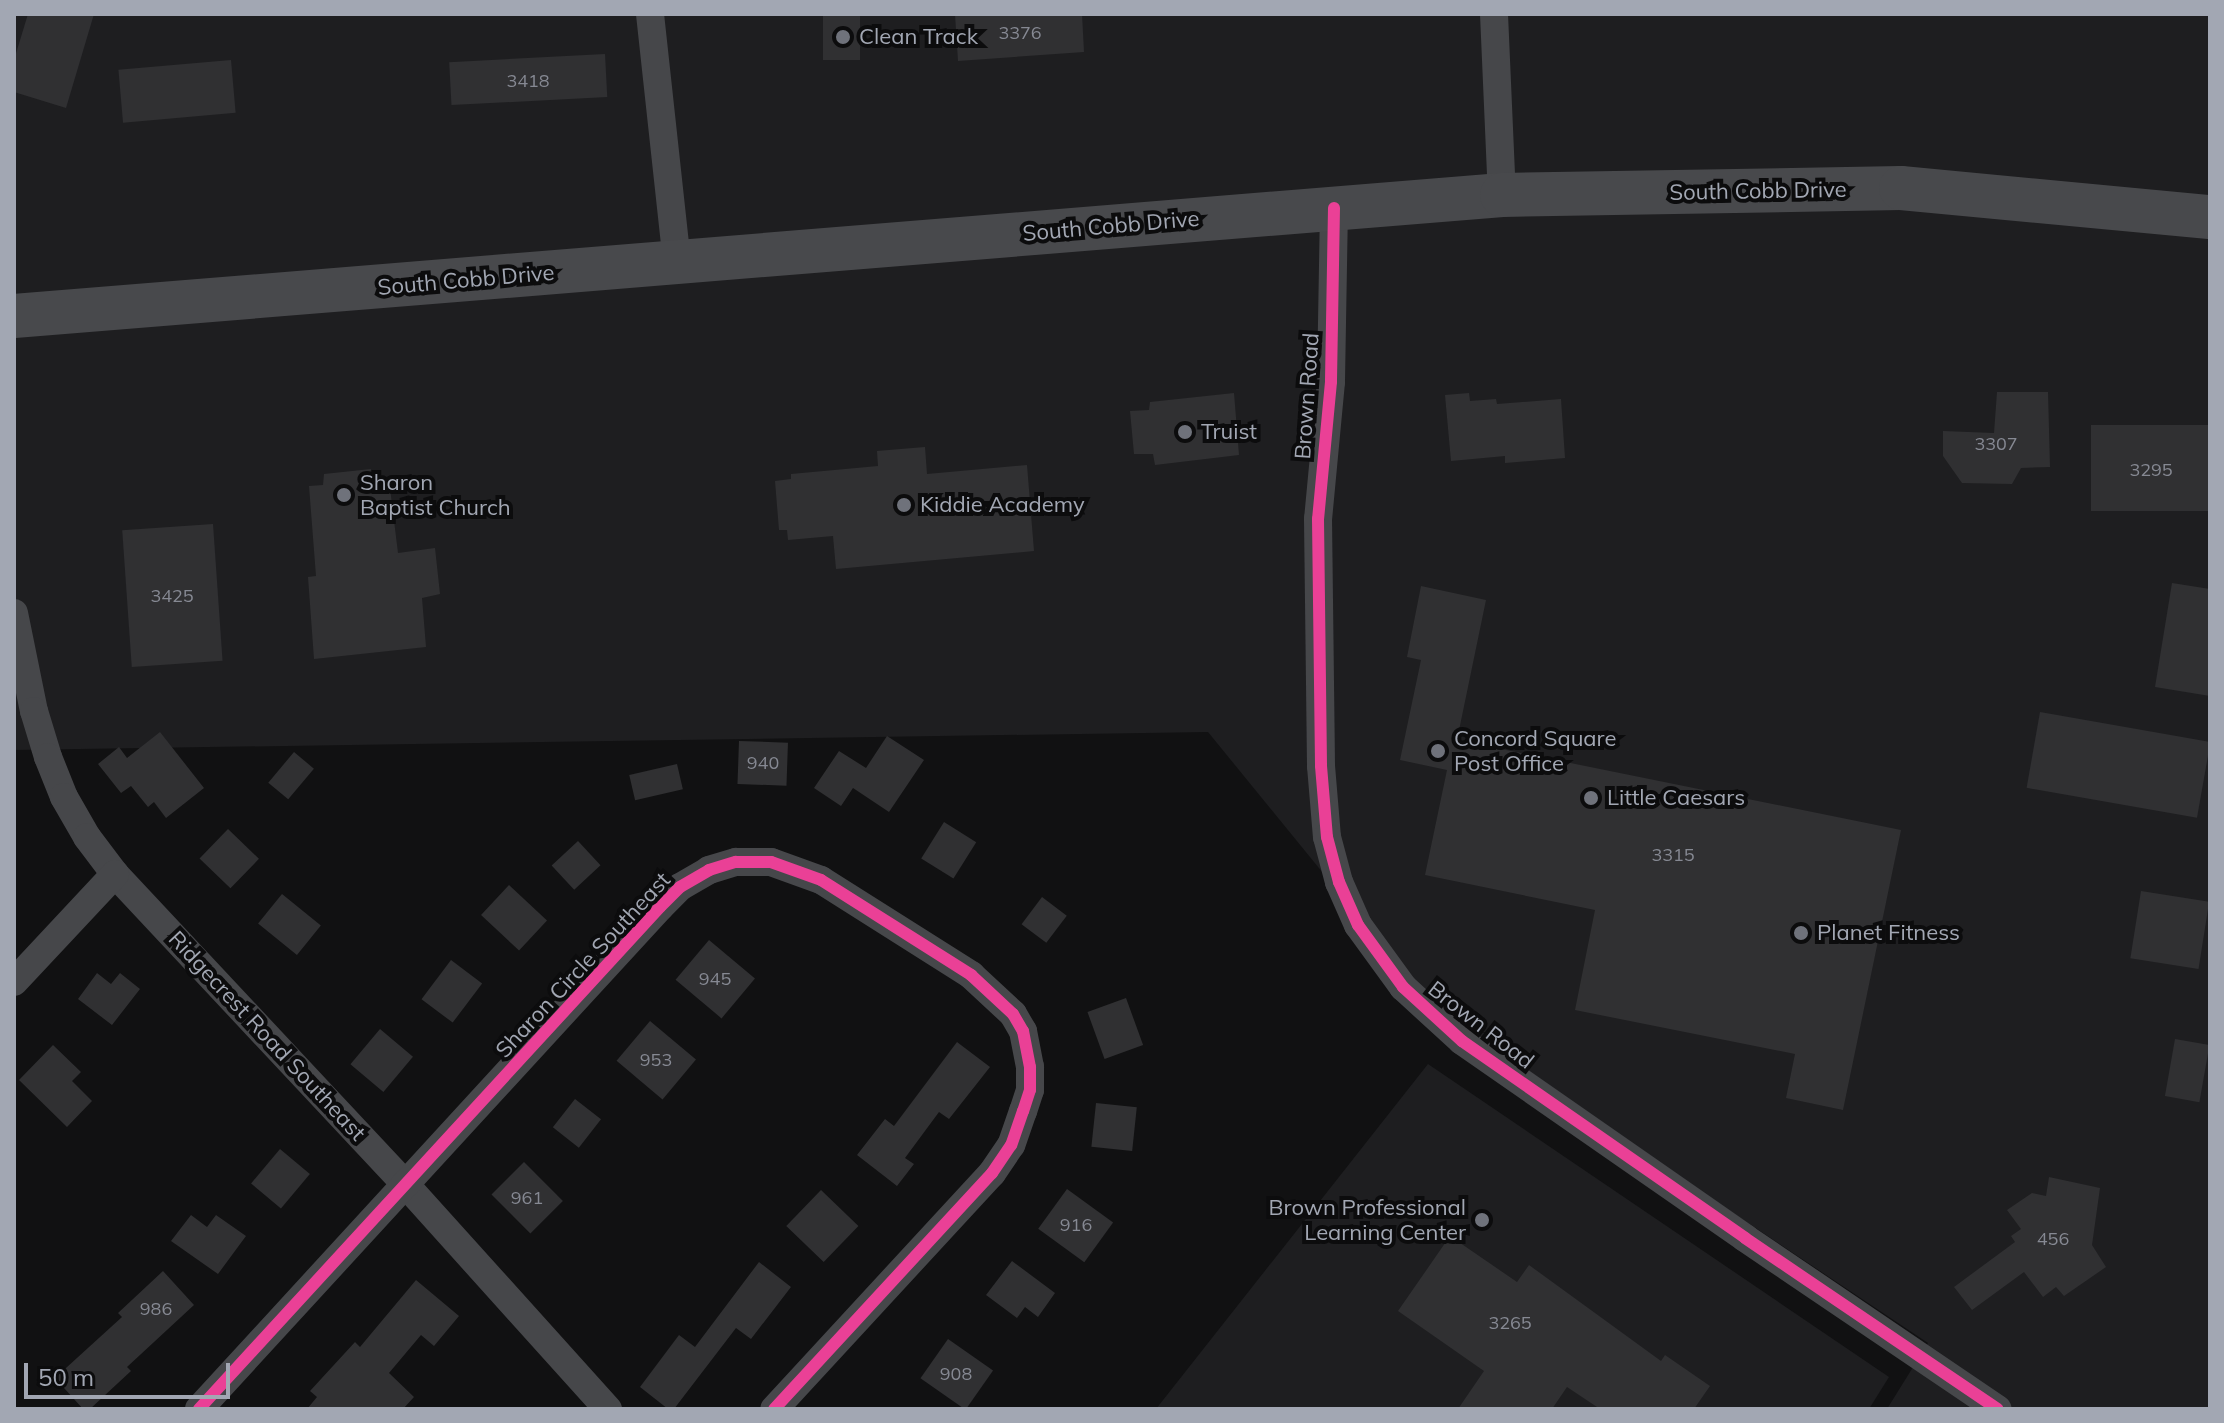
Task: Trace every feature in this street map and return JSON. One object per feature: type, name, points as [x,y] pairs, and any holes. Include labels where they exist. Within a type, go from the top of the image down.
[{"type":"main road","name":"South Cobb Drive","points":[[14,316],[1502,195],[1901,188],[2210,217]]},
{"type":"street","points":[[650,14],[677,263]]},
{"type":"street","points":[[1494,14],[1502,195]]},
{"type":"street","name":"Brown Road","points":[[1334,208],[1331,382],[1318,519],[1321,766],[1327,837],[1339,882],[1358,925],[1403,987],[1462,1041],[1998,1409]]},
{"type":"street","name":"Ridgecrest Road Southeast","points":[[14,613],[34,711],[48,757],[64,797],[87,837],[115,874],[406,1185],[608,1409]]},
{"type":"street","name":"Sharon Circle Southeast","points":[[199,1409],[680,887],[709,870],[736,862],[771,862],[798,869],[872,909],[971,975],[1013,1014],[1023,1031],[1030,1090],[1011,1145],[992,1173],[774,1409]]},
{"type":"street","points":[[14,982],[115,874]]},
{"type":"shaded area","points":[[14,14],[2210,14],[2210,1409],[1887,1409],[1928,1343],[1442,1019],[1208,732],[14,750]]},
{"type":"shaded area","name":"Brown Professional Learning Center","points":[[1428,1064],[1889,1377],[1869,1409],[1156,1409]]},
{"type":"building","points":[[28,14],[94,14],[66,108],[14,92],[14,60]]},
{"type":"building","name":"Clean Track","points":[[823,14],[860,14],[860,60],[823,60]]},
{"type":"building","points":[[955,14],[1082,14],[1084,52],[958,61]]},
{"type":"building","points":[[605,54],[607,97],[451,105],[449,62]]},
{"type":"building","points":[[231,60],[236,113],[123,123],[118,70]]},
{"type":"building","points":[[1997,392],[2048,392],[2050,467],[2021,468],[2012,484],[1962,483],[1943,456],[1943,431],[1994,433]]},
{"type":"building","name":"Truist","points":[[1234,393],[1239,455],[1155,465],[1153,454],[1134,454],[1130,411],[1149,410],[1150,402]]},
{"type":"building","points":[[1469,393],[1470,401],[1496,399],[1497,404],[1561,399],[1565,458],[1505,463],[1505,456],[1451,461],[1445,395]]},
{"type":"building","points":[[2091,425],[2210,425],[2210,511],[2091,511]]},
{"type":"building","name":"Kiddie Academy","points":[[925,447],[927,474],[1027,465],[1034,551],[836,569],[833,536],[788,540],[787,530],[779,530],[775,481],[791,479],[791,474],[878,466],[877,451]]},
{"type":"building","points":[[371,469],[370,480],[389,480],[398,553],[435,548],[440,594],[422,598],[426,647],[314,659],[308,577],[316,576],[309,486],[323,485],[324,474]]},
{"type":"building","points":[[213,524],[223,661],[132,667],[122,530]]},
{"type":"building","points":[[2172,583],[2210,589],[2210,696],[2155,687]]},
{"type":"building","points":[[1421,586],[1486,600],[1457,740],[1901,830],[1843,1110],[1786,1098],[1795,1054],[1575,1010],[1595,910],[1425,875],[1447,770],[1400,760],[1421,660],[1407,657]]},
{"type":"building","points":[[2040,712],[2210,742],[2197,818],[2027,788]]},
{"type":"building","points":[[160,732],[204,788],[166,818],[154,802],[148,807],[131,786],[121,793],[98,764],[119,747],[127,758]]},
{"type":"building","points":[[887,736],[924,760],[889,812],[853,788],[841,806],[814,788],[839,751],[866,768]]},
{"type":"building","points":[[739,741],[788,743],[786,786],[737,784]]},
{"type":"building","points":[[294,752],[314,769],[288,799],[268,783]]},
{"type":"building","points":[[677,764],[683,789],[635,800],[629,775]]},
{"type":"building","points":[[944,822],[976,842],[953,879],[921,858]]},
{"type":"building","points":[[228,829],[259,859],[230,888],[200,858]]},
{"type":"building","points":[[578,841],[601,865],[574,890],[552,866]]},
{"type":"building","points":[[509,885],[547,920],[519,950],[481,915]]},
{"type":"building","points":[[2141,891],[2209,902],[2199,969],[2130,958]]},
{"type":"building","points":[[282,894],[321,925],[297,955],[258,924]]},
{"type":"building","points":[[1042,897],[1067,916],[1046,943],[1022,924]]},
{"type":"building","points":[[709,940],[755,979],[722,1018],[676,980]]},
{"type":"building","points":[[451,960],[482,983],[453,1023],[422,999]]},
{"type":"building","points":[[97,973],[111,984],[120,973],[140,989],[112,1025],[78,999]]},
{"type":"building","points":[[1126,998],[1143,1045],[1105,1059],[1087,1012]]},
{"type":"building","points":[[650,1021],[696,1060],[663,1099],[617,1061]]},
{"type":"building","points":[[380,1029],[413,1057],[383,1092],[350,1064]]},
{"type":"building","points":[[2175,1039],[2209,1045],[2199,1102],[2165,1096]]},
{"type":"building","points":[[957,1042],[990,1067],[949,1119],[939,1112],[905,1158],[914,1164],[897,1186],[857,1155],[885,1119],[894,1126]]},
{"type":"building","points":[[53,1045],[81,1072],[72,1081],[92,1101],[67,1127],[19,1080]]},
{"type":"building","points":[[575,1099],[601,1119],[579,1148],[553,1127]]},
{"type":"building","points":[[1096,1103],[1137,1107],[1132,1151],[1091,1147]]},
{"type":"building","points":[[280,1149],[310,1174],[281,1209],[251,1183]]},
{"type":"building","points":[[524,1162],[563,1201],[530,1233],[491,1195]]},
{"type":"building","points":[[2049,1177],[2100,1188],[2092,1245],[2106,1267],[2064,1296],[2056,1287],[2043,1297],[2024,1272],[1972,1310],[1954,1287],[2015,1242],[2011,1236],[2021,1229],[2007,1210],[2032,1193],[2046,1196]]},
{"type":"building","points":[[1067,1189],[1113,1223],[1084,1262],[1038,1229]]},
{"type":"building","points":[[821,1190],[858,1226],[824,1262],[786,1226]]},
{"type":"building","points":[[191,1215],[207,1227],[216,1215],[246,1236],[218,1274],[171,1241]]},
{"type":"building","points":[[1450,1236],[1517,1282],[1529,1265],[1661,1361],[1665,1355],[1710,1386],[1694,1409],[1600,1409],[1567,1387],[1552,1409],[1458,1409],[1484,1371],[1398,1311]]},
{"type":"building","points":[[1012,1261],[1055,1293],[1038,1317],[1025,1307],[1017,1318],[986,1295]]},
{"type":"building","points":[[759,1262],[791,1287],[751,1339],[736,1328],[674,1409],[668,1409],[640,1387],[679,1335],[695,1347]]},
{"type":"building","points":[[163,1271],[194,1305],[127,1367],[131,1371],[90,1409],[83,1409],[55,1378],[122,1317],[118,1313]]},
{"type":"building","points":[[416,1280],[459,1316],[434,1346],[421,1335],[389,1373],[414,1397],[403,1409],[307,1409],[317,1397],[310,1391],[355,1342],[360,1347]]},
{"type":"building","points":[[948,1339],[993,1371],[966,1409],[920,1378]]},
{"type":"cycle path","points":[[1334,208],[1331,382],[1318,519],[1321,766],[1327,837],[1339,882],[1358,925],[1403,987],[1462,1041],[1998,1409]]},
{"type":"cycle path","points":[[199,1409],[660,907],[680,887],[709,870],[736,862],[771,862],[821,880],[971,975],[1013,1014],[1023,1031],[1030,1067],[1030,1090],[1011,1145],[992,1173],[774,1409]]},
{"type":"place","name":"Clean Track","points":[[843,37]]},
{"type":"place","name":"Truist","points":[[1185,432]]},
{"type":"place","name":"Sharon Baptist Church","points":[[344,495]]},
{"type":"place","name":"Kiddie Academy","points":[[904,505]]},
{"type":"place","name":"Concord Square Post Office","points":[[1438,751]]},
{"type":"place","name":"Little Caesars","points":[[1591,798]]},
{"type":"place","name":"Planet Fitness","points":[[1801,933]]},
{"type":"place","name":"Brown Professional Learning Center","points":[[1482,1220]]}]
